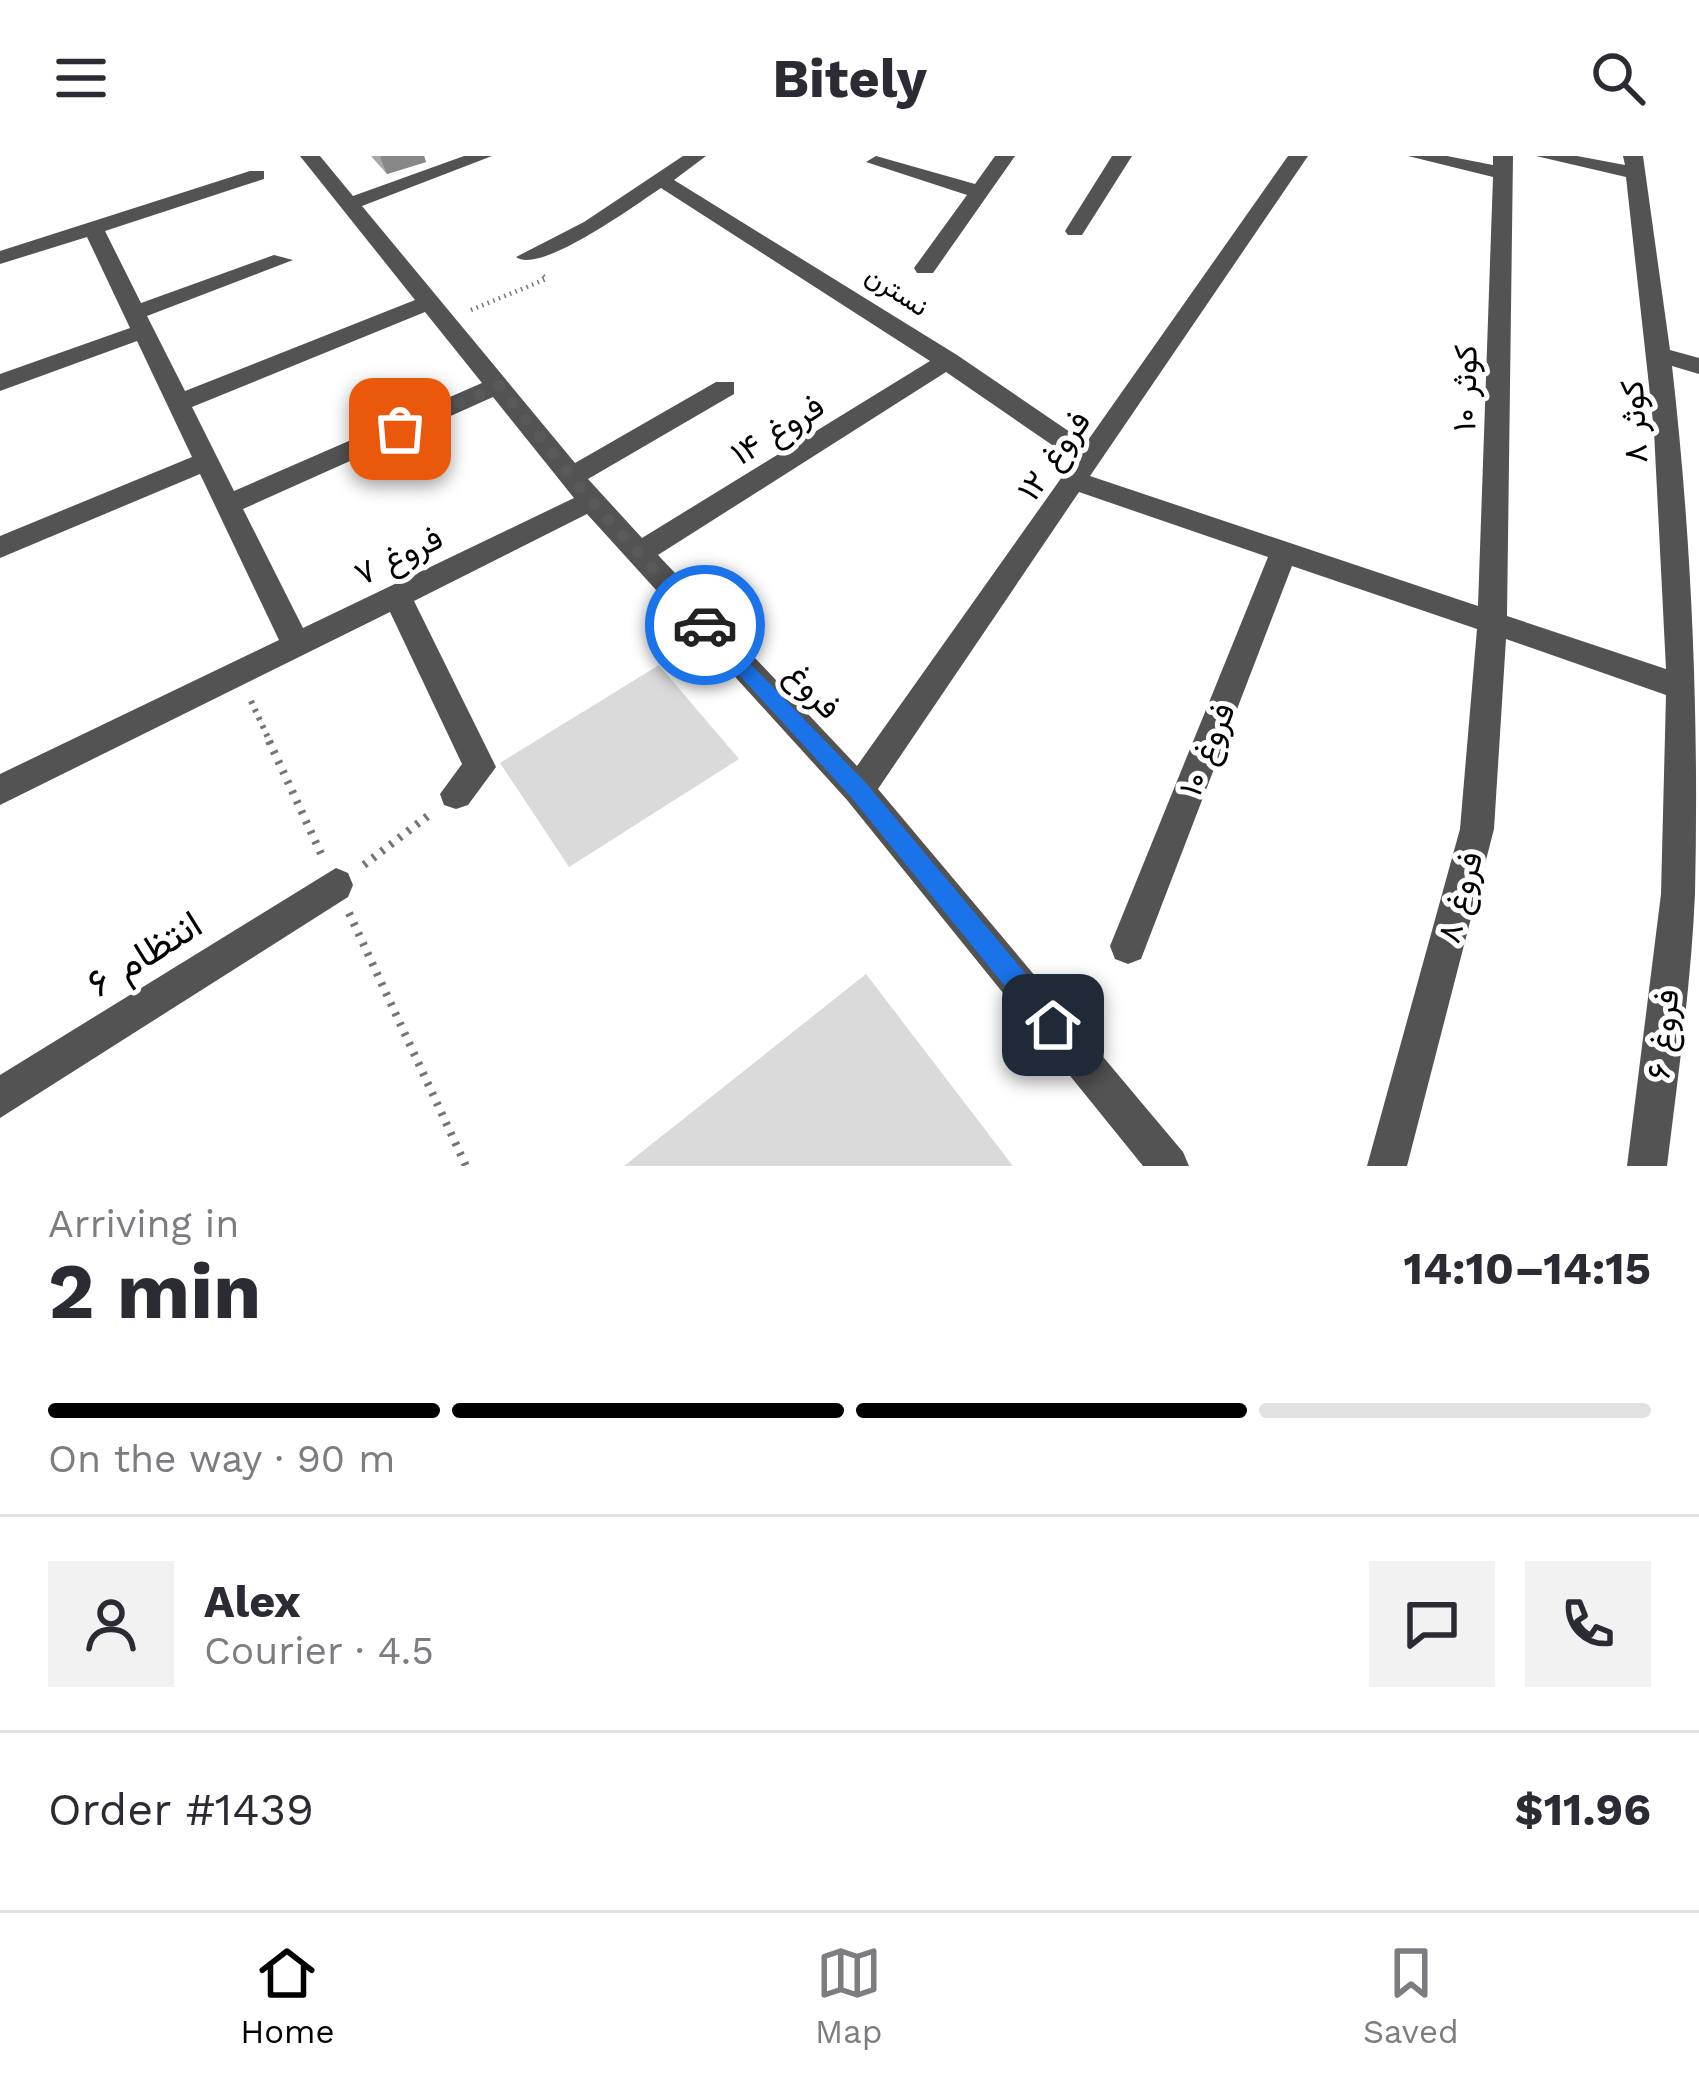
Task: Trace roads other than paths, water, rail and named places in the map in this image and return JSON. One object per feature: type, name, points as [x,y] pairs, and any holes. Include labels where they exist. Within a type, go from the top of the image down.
[{"type":"street","name":"فروغ","points":[[310,156],[639,554],[859,790],[1168,1166]]},
{"type":"street","points":[[350,204],[482,156]]},
{"type":"street","points":[[526,257],[664,182],[696,156]]},
{"type":"street","points":[[925,268],[1005,156]]},
{"type":"street","points":[[1075,230],[1122,156]]},
{"type":"street","name":"فروغ ۱۲","points":[[859,790],[1298,156]]},
{"type":"street","points":[[1418,156],[1503,164]]},
{"type":"street","points":[[1546,156],[1635,165]]},
{"type":"street","points":[[876,162],[980,192]]},
{"type":"street","name":"کوثر ۱۰","points":[[1492,622],[1503,164]]},
{"type":"street","name":"کوثر ۸","points":[[1635,165],[1662,356],[1681,687]]},
{"type":"street","points":[[0,257],[257,175]]},
{"type":"street","name":"نسترن","points":[[664,182],[949,360],[1083,470],[1284,552],[1681,687]]},
{"type":"street","points":[[93,228],[296,645]]},
{"type":"street","points":[[0,382],[281,260]]},
{"type":"street","points":[[178,403],[438,312]]},
{"type":"street","points":[[1662,356],[1699,366]]},
{"type":"street","name":"فروغ ۱۴","points":[[639,554],[949,360]]},
{"type":"street","points":[[228,505],[499,386]]},
{"type":"street","name":"فروغ ۷","points":[[0,790],[397,596],[582,488],[724,388]]},
{"type":"street","points":[[0,548],[206,461]]},
{"type":"street","name":"فروغ ۱۰","points":[[1128,946],[1284,552]]},
{"type":"street","points":[[397,596],[480,766],[456,794]]},
{"type":"street","name":"فروغ ۸","points":[[1387,1166],[1477,829],[1492,622]]},
{"type":"street","name":"فروغ ۶","points":[[1648,1166],[1678,893],[1681,687]]},
{"type":"street","name":"انتظام ۶","points":[[0,1098],[336,885]]}]
